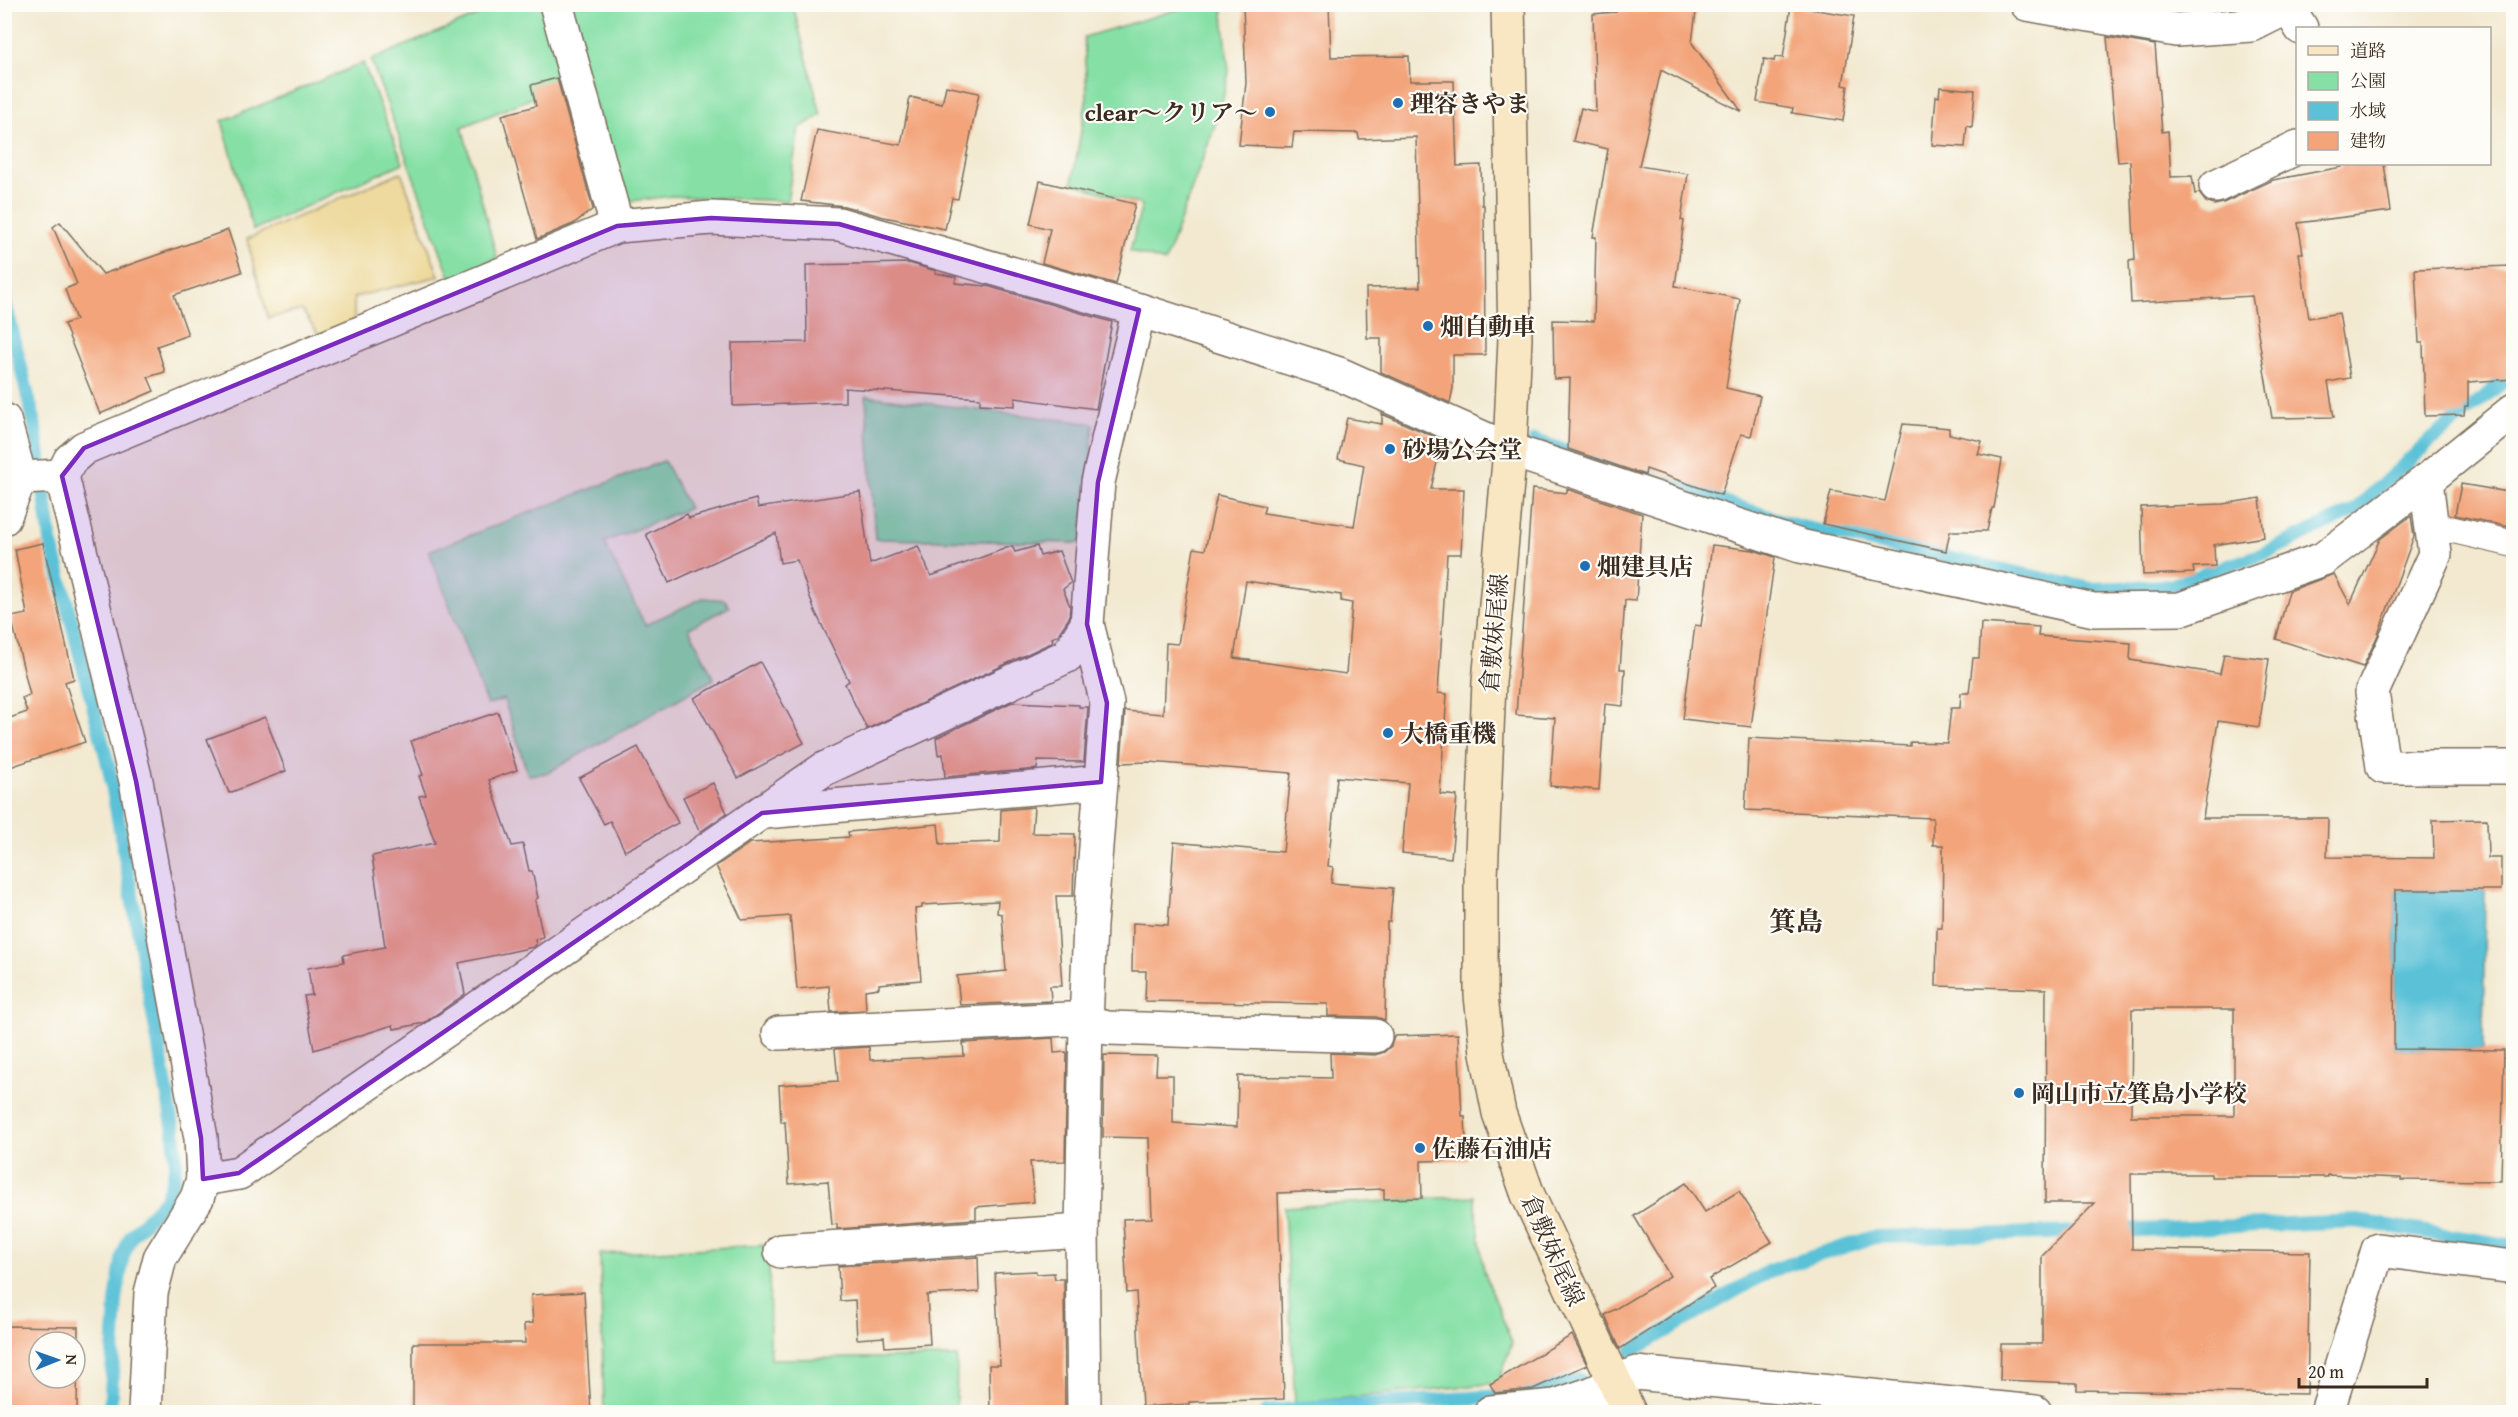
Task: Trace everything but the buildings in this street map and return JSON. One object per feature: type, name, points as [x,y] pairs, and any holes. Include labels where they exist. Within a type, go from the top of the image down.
[{"type":"main road","name":"倉敷妹尾線","points":[[1508,4],[1515,338],[1510,450],[1489,682],[1481,877],[1481,995],[1487,1053],[1499,1113],[1528,1196],[1629,1413]]},
{"type":"street","points":[[556,4],[617,226]]},
{"type":"street","points":[[2026,4],[2176,30],[2252,25],[2292,13]]},
{"type":"street","points":[[2216,186],[2296,148]]},
{"type":"street","points":[[4,518],[34,478],[70,460],[84,448],[617,226],[711,218],[839,224],[1139,310],[1339,374],[1510,450],[1800,546],[2094,610],[2180,609],[2323,559],[2426,481],[2514,410]]},
{"type":"street","points":[[1084,1413],[1082,1231],[1086,1023],[1090,925],[1107,703],[1087,624],[1098,482],[1139,310]]},
{"type":"street","points":[[4,420],[34,478],[136,782],[201,1138],[203,1179],[197,1198],[160,1258],[151,1293],[145,1413]]},
{"type":"street","points":[[2426,481],[2435,554],[2372,692],[2383,767],[2514,767]]},
{"type":"street","points":[[203,1179],[239,1173],[824,770],[1067,656],[1087,624]]},
{"type":"street","points":[[762,813],[1101,782]]},
{"type":"street","points":[[779,1033],[1068,1020],[1108,1028],[1375,1036]]},
{"type":"street","points":[[781,1251],[1082,1231]]},
{"type":"street","points":[[2327,1413],[2378,1250],[2514,1267]]},
{"type":"street","points":[[1491,1413],[1555,1410],[1636,1373],[2035,1413]]},
{"type":"lane","points":[[2432,525],[2514,544]]},
{"type":"highlighted area","points":[[711,218],[839,224],[1139,310],[1098,482],[1087,624],[1107,703],[1101,782],[762,813],[239,1173],[203,1179],[201,1138],[136,781],[62,476],[84,448],[617,226]]},
{"type":"green space","points":[[1196,4],[1222,5],[1229,72],[1220,111],[1165,262],[1130,251],[1142,205],[1072,183],[1087,97],[1084,37]]},
{"type":"green space","points":[[502,5],[543,5],[561,86],[462,127],[497,258],[451,280],[371,60]]},
{"type":"green space","points":[[567,5],[793,5],[821,115],[799,128],[787,201],[672,196],[622,202]]},
{"type":"green space","points":[[363,63],[403,163],[253,230],[222,121]]},
{"type":"green space","points":[[866,396],[1094,424],[1081,543],[875,539]]},
{"type":"green space","points":[[664,461],[689,508],[604,542],[645,625],[703,598],[725,600],[729,607],[689,628],[714,679],[547,773],[528,775],[504,699],[487,705],[429,551]]},
{"type":"green space","points":[[1474,1196],[1484,1271],[1512,1343],[1498,1383],[1295,1403],[1284,1207]]},
{"type":"green space","points":[[769,1245],[770,1359],[957,1357],[956,1412],[604,1412],[600,1254]]},
{"type":"sand","points":[[401,172],[439,276],[354,297],[354,322],[319,335],[302,310],[268,318],[247,239]]},
{"type":"water","points":[[2395,890],[2485,890],[2483,1050],[2394,1049]]},
{"type":"waterway","points":[[4,298],[34,421],[51,541],[109,768],[174,1131],[176,1163],[173,1180],[165,1200],[131,1236],[123,1255],[116,1301],[110,1412]]},
{"type":"waterway","points":[[1535,441],[1797,526],[2092,589],[2170,586],[2263,554],[2355,510],[2430,441],[2514,373]]},
{"type":"waterway","points":[[2116,1231],[2357,1221],[2514,1246]]},
{"type":"waterway","points":[[1632,1351],[1769,1271],[1874,1237],[2085,1232]]},
{"type":"waterway","points":[[1527,1395],[1580,1380]]},
{"type":"waterway","points":[[1267,1412],[1502,1396]]},
{"type":"place","name":"理容きやま","points":[[1398,103]]},
{"type":"place","name":"clear～クリア～","points":[[1270,112]]},
{"type":"place","name":"畑自動車","points":[[1428,326]]},
{"type":"place","name":"砂場公会堂","points":[[1390,449]]},
{"type":"place","name":"畑建具店","points":[[1585,566]]},
{"type":"place","name":"大橋重機","points":[[1388,733]]},
{"type":"place","name":"岡山市立箕島小学校","points":[[2019,1093]]},
{"type":"place","name":"佐藤石油店","points":[[1420,1148]]},
{"type":"district","name":"箕島","points":[[1796,921]]}]
